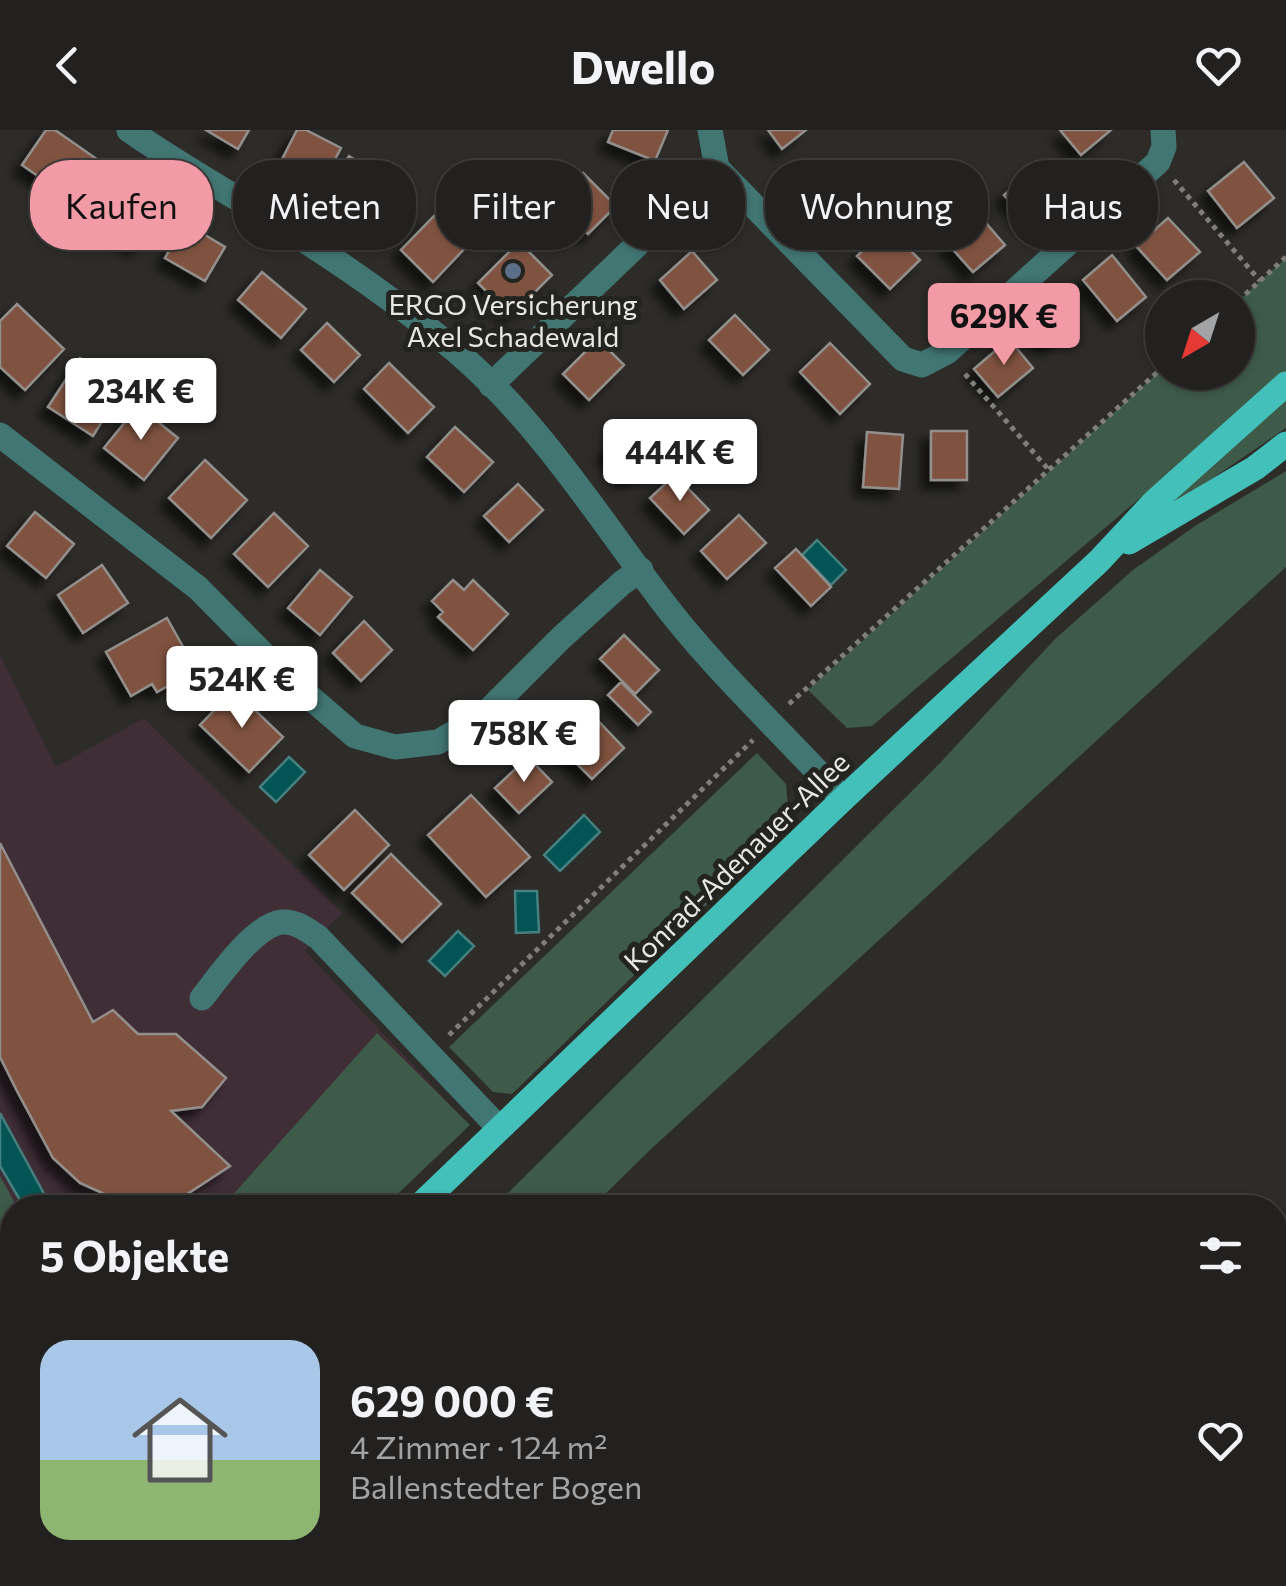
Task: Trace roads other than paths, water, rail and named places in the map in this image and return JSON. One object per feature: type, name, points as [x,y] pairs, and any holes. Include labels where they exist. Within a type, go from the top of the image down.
[{"type":"main road","name":"Konrad-Adenauer-Allee","points":[[430,1195],[843,799],[1099,561],[1154,502],[1286,384]]},
{"type":"main road","name":"Konrad-Adenauer-Allee","points":[[1099,561],[1255,468],[1286,444]]},
{"type":"street","points":[[128,130],[296,234],[382,293],[457,352],[491,384],[601,514],[659,597],[707,654],[843,799]]},
{"type":"street","points":[[710,130],[716,160]]},
{"type":"street","points":[[745,197],[903,359],[922,365],[946,352],[1158,162],[1164,147],[1163,130]]},
{"type":"street","points":[[491,384],[631,250]]},
{"type":"street","points":[[0,435],[198,588],[283,674],[355,736],[395,747],[438,742],[483,716],[562,637],[641,570]]},
{"type":"street","points":[[202,998],[252,938],[279,922],[298,924],[318,937],[498,1128]]},
{"type":"water","points":[[817,540],[846,570],[831,585],[802,555]]},
{"type":"water","points":[[289,757],[305,772],[276,802],[260,787]]},
{"type":"water","points":[[584,815],[600,832],[560,871],[544,855]]},
{"type":"water","points":[[515,891],[537,891],[539,932],[516,933]]},
{"type":"water","points":[[458,931],[474,946],[445,976],[429,961]]},
{"type":"water","points":[[0,1113],[45,1195],[17,1195],[0,1166]]},
{"type":"place","name":"ERGO Versicherung Axel Schadewald","points":[[513,271]]}]
